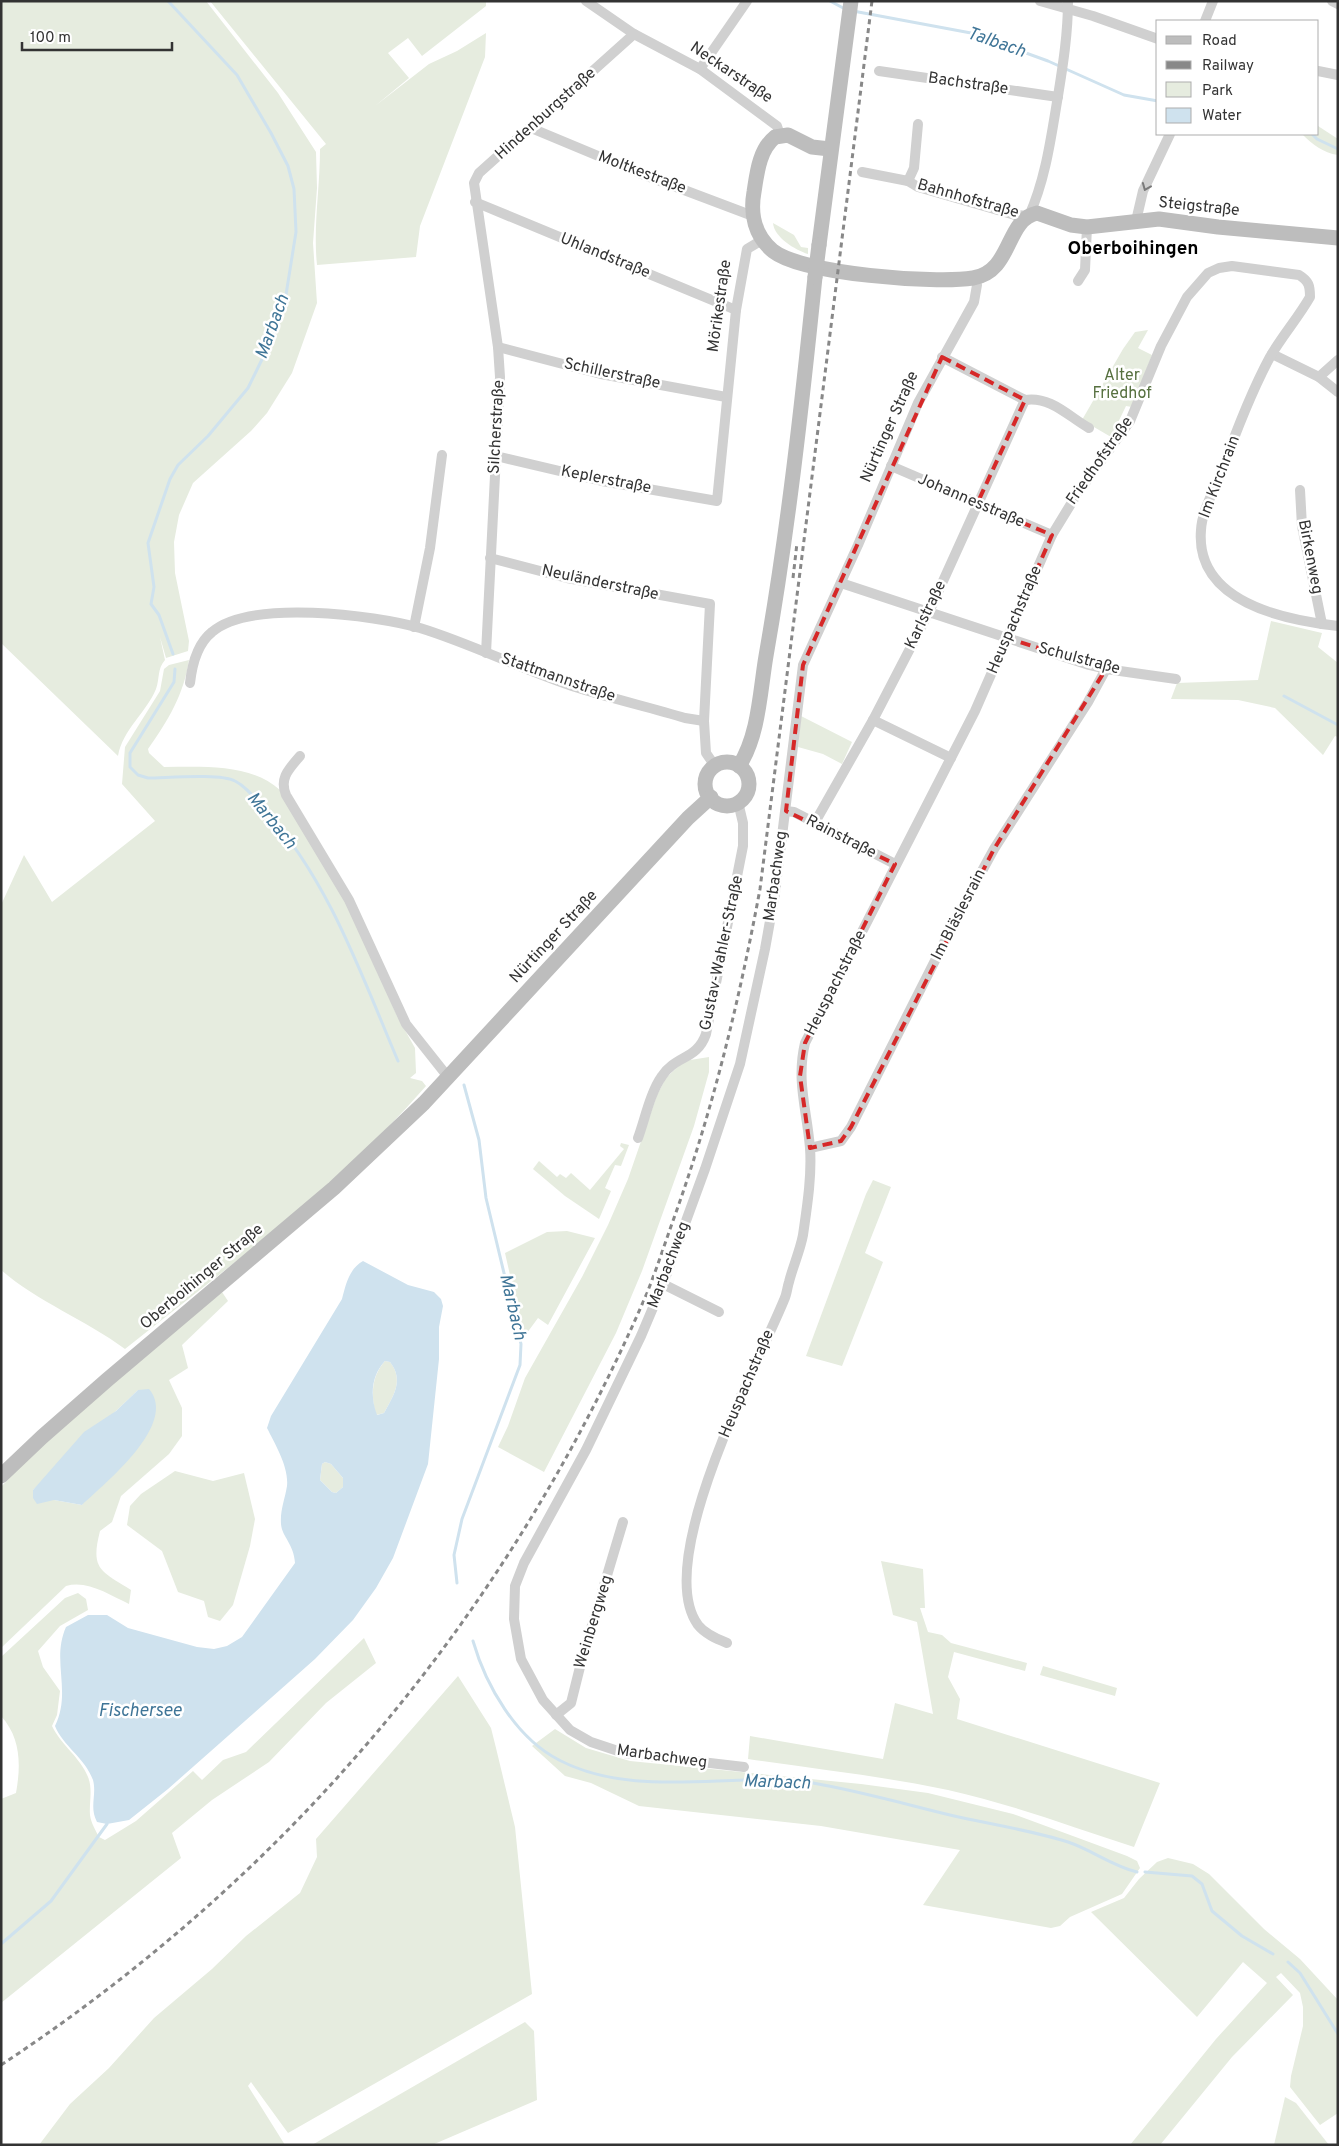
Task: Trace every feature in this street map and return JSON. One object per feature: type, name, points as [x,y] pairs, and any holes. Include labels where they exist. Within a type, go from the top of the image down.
[{"type":"main road","points":[[739,766],[747,754],[755,721],[773,620],[808,354],[830,149],[850,7]]},
{"type":"main road","points":[[830,149],[812,148],[793,137],[780,135],[770,140],[760,158],[753,196],[753,216],[762,240],[783,257],[810,266],[888,276],[939,279],[975,278],[993,270],[1001,260],[1021,222],[1030,216]]},
{"type":"main road","name":"Steigstraße","points":[[1030,216],[1040,213],[1071,225],[1088,227],[1159,219],[1218,227],[1338,238]]},
{"type":"main road","points":[[726,762],[739,766],[747,775],[749,784],[744,797],[738,802],[723,805],[711,798],[707,791],[706,778],[715,766],[726,762]]},
{"type":"main road","name":"Nürtinger Straße","points":[[424,1103],[688,818],[711,798]]},
{"type":"main road","name":"Oberboihinger Straße","points":[[1,1476],[107,1380],[334,1188],[424,1103]]},
{"type":"street","name":"Neckarstraße","points":[[586,1],[634,34],[700,69],[777,126],[780,135]]},
{"type":"street","points":[[700,69],[746,1]]},
{"type":"street","points":[[1040,1],[1068,6],[1156,38]]},
{"type":"street","points":[[1204,20],[1213,1]]},
{"type":"street","points":[[1332,1],[1338,4]]},
{"type":"street","points":[[1030,216],[1045,167],[1058,97],[1064,58],[1068,6]]},
{"type":"street","name":"Hindenburgstraße","points":[[475,202],[474,182],[479,173],[634,34]]},
{"type":"street","name":"Bachstraße","points":[[879,71],[1058,97]]},
{"type":"street","points":[[1319,72],[1338,75]]},
{"type":"street","name":"Bahnhofstraße","points":[[908,181],[914,168],[918,124]]},
{"type":"street","name":"Moltkestraße","points":[[531,128],[753,216]]},
{"type":"street","points":[[1136,221],[1143,191],[1170,135]]},
{"type":"street","name":"Bahnhofstraße","points":[[862,172],[908,181],[918,187],[1015,215],[1030,216]]},
{"type":"street","name":"Uhlandstraße","points":[[475,202],[736,310]]},
{"type":"street","name":"Silcherstraße","points":[[475,202],[498,348],[500,415],[496,456],[486,653]]},
{"type":"street","points":[[1078,281],[1085,270],[1088,227]]},
{"type":"street","name":"Mörikestraße","points":[[717,501],[736,310],[747,250],[762,240]]},
{"type":"street","name":"Friedhofstraße","points":[[1052,535],[1067,508],[1130,421],[1161,346],[1182,305],[1208,273],[1219,268],[1232,266],[1285,272],[1307,279],[1310,286]]},
{"type":"street","name":"Nürtinger Straße","points":[[836,593],[918,403],[974,302],[977,285],[975,278]]},
{"type":"street","name":"Im Kirchrain","points":[[1310,286],[1310,297],[1259,377],[1206,512],[1201,528],[1200,546],[1211,574],[1223,587],[1239,599],[1271,613],[1338,626]]},
{"type":"street","name":"Schillerstraße","points":[[498,348],[601,374],[726,397]]},
{"type":"street","points":[[1272,354],[1319,377],[1338,392]]},
{"type":"street","points":[[942,357],[1025,400],[1035,398],[1061,409],[1089,428]]},
{"type":"street","points":[[1319,377],[1338,360]]},
{"type":"street","name":"Karlstraße","points":[[814,824],[874,720],[929,612],[1025,400]]},
{"type":"street","points":[[414,627],[430,548],[442,455]]},
{"type":"street","name":"Keplerstraße","points":[[496,456],[602,481],[717,501]]},
{"type":"street","name":"Johannesstraße","points":[[891,466],[1052,535]]},
{"type":"street","name":"Birkenweg","points":[[1300,490],[1302,526],[1322,624]]},
{"type":"street","name":"Heuspachstraße","points":[[727,1643],[715,1638],[699,1626],[691,1611],[688,1572],[690,1544],[698,1507],[725,1434],[785,1298],[796,1263],[808,1188],[810,1148],[800,1076],[805,1043],[993,674],[1052,535]]},
{"type":"street","name":"Neuländerstraße","points":[[490,558],[567,578],[710,604],[704,721]]},
{"type":"street","name":"Schulstraße","points":[[841,583],[1106,669],[1176,679]]},
{"type":"street","name":"Marbachweg","points":[[744,1768],[624,1754],[580,1736],[563,1725],[543,1700],[521,1659],[514,1619],[515,1586],[524,1563],[586,1450],[617,1388],[663,1284],[725,1113],[740,1064],[765,949],[786,811],[803,665],[836,593]]},
{"type":"street","name":"Stattmannstraße","points":[[190,683],[197,654],[211,632],[223,625],[248,616],[269,613],[321,614],[371,619],[414,627],[571,686],[686,718],[704,721]]},
{"type":"street","name":"Im Bläslesrain","points":[[810,1148],[841,1140],[851,1127],[981,873],[1106,669]]},
{"type":"street","points":[[874,720],[951,758]]},
{"type":"street","points":[[704,721],[706,753],[715,766]]},
{"type":"street","points":[[300,756],[285,774],[282,785],[286,795],[349,900],[406,1024],[448,1077]]},
{"type":"street","name":"Gustav-Wahler-Straße","points":[[638,1138],[662,1076],[672,1064],[699,1049],[706,1034],[743,846],[743,823],[738,802]]},
{"type":"street","name":"Rainstraße","points":[[786,811],[794,812],[814,824],[896,864]]},
{"type":"street","points":[[663,1284],[720,1312]]},
{"type":"street","name":"Weinbergweg","points":[[556,1715],[571,1704],[582,1659],[623,1522]]},
{"type":"highlighted area","points":[[942,357],[1025,400],[977,504],[1052,535],[1007,638],[1106,669],[994,849],[851,1127],[841,1141],[810,1148],[800,1076],[805,1043],[895,864],[786,811],[803,665]]},
{"type":"green space","points":[[1,1],[206,1],[278,93],[316,152],[317,188],[313,243],[317,303],[292,373],[267,413],[251,431],[193,483],[179,515],[174,542],[175,573],[189,641],[188,651],[166,658],[160,637],[165,660],[162,663],[156,689],[147,706],[130,729],[118,756],[1,643]]},
{"type":"green space","points":[[210,1],[486,1],[486,6],[422,56],[408,38],[388,53],[409,78],[375,106],[429,64],[457,51],[486,33],[485,57],[420,226],[416,257],[317,265],[316,236],[320,149],[326,144]]},
{"type":"green space","points":[[1319,127],[1338,139],[1338,155],[1318,148],[1303,135],[1319,135]]},
{"type":"green space","points":[[773,223],[794,235],[801,247],[808,248],[808,254],[791,246],[781,238]]},
{"type":"green space","name":"Alter Friedhof","points":[[1148,330],[1138,348],[1152,355],[1132,407],[1126,406],[1111,437],[1082,420],[1123,349],[1135,332]]},
{"type":"green space","points":[[1271,621],[1322,633],[1318,647],[1338,663],[1338,737],[1335,736],[1323,755],[1275,708],[1238,700],[1171,699],[1177,683],[1258,680]]},
{"type":"green space","points":[[189,660],[179,696],[168,718],[148,749],[149,753],[164,767],[225,768],[255,775],[268,781],[280,790],[348,902],[397,1016],[415,1048],[416,1073],[410,1078],[422,1081],[426,1086],[392,1123],[320,1192],[243,1256],[125,1349],[30,1292],[1,1270],[1,905],[24,855],[52,902],[155,821],[122,784],[125,747],[160,691],[164,669],[169,665]]},
{"type":"green space","points":[[801,716],[852,742],[842,764],[823,754],[798,747]]},
{"type":"green space","points":[[709,1057],[709,1072],[694,1126],[642,1271],[616,1333],[544,1472],[498,1447],[508,1426],[525,1378],[582,1277],[608,1225],[628,1179],[657,1095],[666,1078],[684,1061]]},
{"type":"green space","points":[[621,1143],[629,1145],[621,1166],[615,1165],[605,1188],[611,1191],[599,1219],[565,1196],[533,1169],[539,1161],[557,1177],[560,1174],[566,1178],[571,1173],[590,1190],[624,1149],[620,1146]]},
{"type":"green space","points":[[873,1180],[891,1187],[865,1253],[883,1262],[842,1366],[806,1356],[866,1194]]},
{"type":"green space","points":[[567,1231],[595,1238],[548,1325],[538,1318],[524,1337],[505,1253],[547,1232]]},
{"type":"green space","points":[[222,1292],[228,1301],[182,1345],[188,1368],[169,1380],[182,1408],[182,1436],[169,1454],[121,1496],[112,1522],[100,1531],[96,1554],[100,1568],[131,1590],[129,1604],[90,1587],[82,1585],[66,1586],[1,1648],[1,1487],[26,1460],[80,1410]],"holes":[[[138,1390],[82,1505],[54,1500],[33,1490]]]},
{"type":"green space","points":[[385,1361],[390,1362],[394,1369],[397,1381],[396,1388],[384,1413],[376,1415],[373,1386],[377,1373]]},
{"type":"green space","points":[[325,1462],[331,1464],[343,1478],[343,1487],[336,1493],[332,1492],[320,1480],[322,1464]]},
{"type":"green space","points":[[175,1471],[213,1481],[244,1473],[255,1519],[250,1546],[233,1605],[220,1621],[208,1617],[204,1601],[178,1592],[162,1551],[127,1525],[130,1506],[141,1494]]},
{"type":"green space","points":[[881,1561],[923,1569],[925,1608],[920,1608],[928,1632],[942,1635],[951,1643],[1027,1663],[1025,1671],[954,1652],[948,1677],[960,1699],[957,1719],[1160,1783],[1134,1847],[1018,1809],[948,1790],[748,1759],[750,1736],[883,1759],[895,1703],[933,1714],[917,1622],[893,1615]]},
{"type":"green space","points":[[78,1593],[86,1599],[88,1610],[60,1626],[38,1651],[43,1667],[60,1691],[57,1715],[52,1726],[85,1770],[90,1786],[91,1818],[99,1837],[105,1840],[136,1821],[193,1771],[202,1780],[223,1760],[246,1752],[364,1638],[376,1663],[326,1703],[269,1762],[212,1800],[172,1833],[181,1858],[1,2003],[1,1799],[16,1793],[19,1762],[16,1743],[8,1724],[1,1716],[1,1657],[65,1598]]},
{"type":"green space","points":[[1043,1666],[1117,1688],[1115,1696],[1040,1675]]},
{"type":"green space","points":[[458,1676],[491,1728],[515,1827],[532,1994],[288,2133],[251,2082],[248,2086],[285,2145],[39,2145],[70,2104],[109,2068],[154,2018],[212,1969],[246,1936],[300,1893],[317,1857],[316,1839]]},
{"type":"green space","points":[[555,1729],[586,1748],[630,1761],[861,1784],[928,1793],[1013,1814],[1127,1856],[1137,1861],[1140,1868],[1122,1894],[1070,1917],[1060,1926],[1051,1928],[923,1905],[960,1850],[821,1826],[639,1806],[591,1783],[565,1776],[532,1746]]},
{"type":"green space","points":[[1168,1858],[1193,1864],[1209,1874],[1264,1929],[1300,1959],[1338,2000],[1338,2113],[1320,2125],[1290,2087],[1303,2026],[1303,2007],[1300,1993],[1281,1973],[1276,1977],[1293,1995],[1232,2057],[1160,2145],[1130,2145],[1216,2039],[1267,1983],[1243,1962],[1197,2017],[1091,1912],[1124,1898],[1139,1879],[1157,1862]]},
{"type":"green space","points":[[525,2022],[534,2031],[537,2100],[432,2145],[312,2145]]},
{"type":"green space","points":[[1285,2097],[1296,2103],[1329,2145],[1274,2145]]},
{"type":"water","name":"Fischersee","points":[[363,1261],[408,1285],[434,1292],[441,1299],[443,1306],[439,1327],[439,1359],[428,1464],[393,1558],[376,1588],[353,1620],[315,1659],[168,1789],[129,1820],[107,1824],[97,1822],[93,1806],[93,1780],[85,1765],[63,1740],[55,1726],[62,1701],[60,1652],[66,1627],[88,1615],[107,1615],[128,1628],[197,1647],[214,1649],[227,1646],[242,1637],[295,1563],[293,1551],[283,1533],[281,1524],[287,1486],[286,1471],[267,1428],[271,1416],[342,1299],[349,1277],[358,1264]],"holes":[[[385,1361],[390,1362],[394,1369],[397,1381],[396,1388],[384,1413],[377,1415],[373,1401],[373,1386],[377,1373]],[[325,1462],[331,1464],[343,1478],[343,1487],[336,1493],[332,1492],[320,1480],[322,1464]]]},
{"type":"water","points":[[149,1389],[156,1403],[154,1419],[147,1435],[121,1468],[82,1505],[54,1500],[37,1504],[33,1498],[33,1490],[84,1432],[116,1411],[138,1390]]},
{"type":"waterway","name":"Marbach","points":[[168,1],[237,75],[271,133],[288,166],[294,189],[296,232],[285,301],[271,341],[248,388],[208,436],[178,465],[170,479],[148,543],[154,587],[151,604],[159,615],[173,654]]},
{"type":"waterway","name":"Talbach","points":[[830,1],[845,9]]},
{"type":"waterway","name":"Talbach","points":[[853,11],[971,33],[1048,61],[1124,95],[1156,101]]},
{"type":"waterway","name":"Talbach","points":[[1313,135],[1317,139],[1338,149]]},
{"type":"waterway","name":"Marbach","points":[[175,669],[174,682],[130,753],[130,767],[138,775],[148,778],[218,777],[228,779],[235,781],[251,794],[288,838],[308,867],[357,962],[398,1061]]},
{"type":"waterway","points":[[1284,696],[1338,725]]},
{"type":"waterway","name":"Marbach","points":[[457,1583],[454,1555],[462,1519],[520,1365],[521,1344],[486,1198],[479,1140],[464,1085]]},
{"type":"waterway","name":"Marbach","points":[[473,1641],[495,1693],[516,1725],[543,1750],[559,1760],[588,1772],[619,1779],[651,1782],[782,1780],[813,1783],[1054,1838],[1077,1845],[1119,1866],[1137,1872]]},
{"type":"waterway","points":[[1,1944],[51,1901],[107,1824]]},
{"type":"waterway","name":"Marbach","points":[[1145,1872],[1192,1876],[1202,1884],[1212,1911],[1242,1936],[1273,1954]]},
{"type":"waterway","name":"Marbach","points":[[1288,1962],[1300,1973],[1338,2034]]},
{"type":"railway","points":[[1,2065],[107,1990],[205,1908],[297,1821],[381,1727],[459,1627],[529,1522],[592,1410],[647,1293],[688,1177],[713,1096],[734,1014],[760,889],[872,1]]},
{"type":"railway","points":[[793,578],[797,543]]},
{"type":"district","name":"Oberboihingen","points":[[1133,249]]}]
